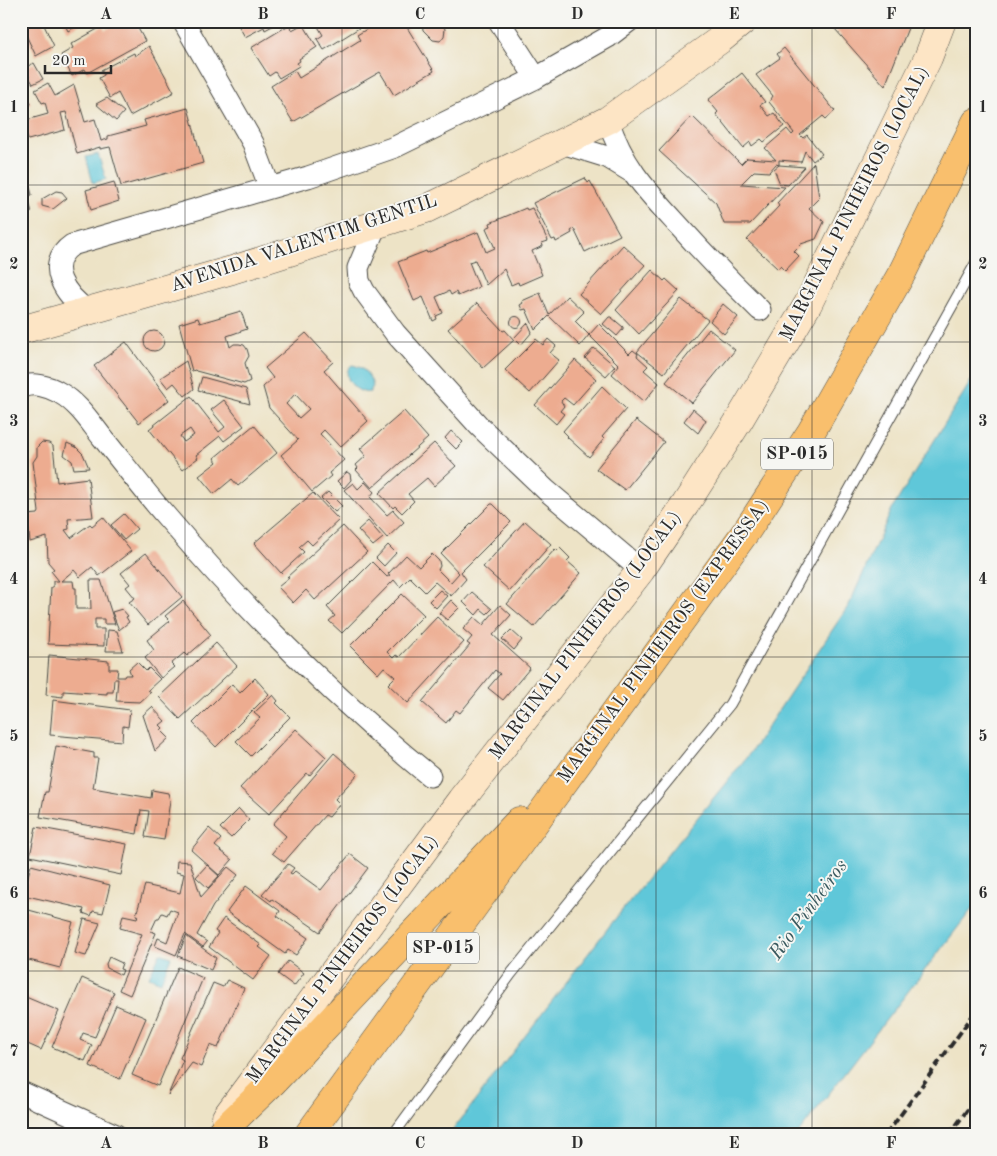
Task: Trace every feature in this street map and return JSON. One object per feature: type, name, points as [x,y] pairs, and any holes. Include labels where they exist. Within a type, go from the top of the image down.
[{"type":"highway","name":"MARGINAL PINHEIROS (EXPRESSA)","points":[[308,1135],[747,530],[812,432],[902,273],[976,122]]},
{"type":"highway","points":[[218,1135],[273,1082],[510,830],[579,762]]},
{"type":"main road","name":"AVENIDA VALENTIM GENTIL","points":[[21,330],[232,270],[426,209],[608,120],[743,21]]},
{"type":"main road","name":"MARGINAL PINHEIROS (LOCAL)","points":[[213,1135],[461,800],[640,570],[685,505],[738,422],[808,304],[928,58],[942,21]]},
{"type":"street","points":[[183,21],[253,143],[270,188]]},
{"type":"street","points":[[499,21],[536,78]]},
{"type":"street","points":[[88,311],[71,298],[58,273],[60,258],[65,250],[72,245],[270,188],[395,148],[536,78],[608,37],[629,21]]},
{"type":"street","points":[[608,120],[621,154],[632,172],[714,265],[760,310]]},
{"type":"street","points":[[562,143],[607,157],[632,172]]},
{"type":"street","points":[[376,225],[358,268],[359,281],[364,291],[395,333],[480,427],[546,490],[640,570]]},
{"type":"street","points":[[23,387],[43,386],[62,393],[82,412],[165,516],[243,603],[303,663],[405,756],[430,776]]},
{"type":"street","points":[[21,1092],[116,1135]]},
{"type":"lane","points":[[393,1135],[511,974],[730,704],[976,263]]},
{"type":"water","points":[[98,154],[106,179],[93,183],[86,157]]},
{"type":"water","points":[[352,365],[363,370],[370,378],[373,386],[370,392],[360,391],[351,384],[347,374],[348,369]]},
{"type":"water","name":"Rio Pinheiros","points":[[976,373],[976,904],[797,1135],[449,1135],[611,924],[750,753],[849,605],[892,509]]},
{"type":"water","points":[[160,953],[171,957],[161,982],[149,977]]},
{"type":"building","points":[[21,21],[42,21],[54,46],[36,56],[23,29],[21,29]]},
{"type":"building","points":[[63,21],[86,21],[68,31]]},
{"type":"building","points":[[112,21],[134,21],[145,41],[87,73],[85,69],[72,76],[61,55],[73,48],[71,44],[103,26],[105,30],[111,27],[110,23]]},
{"type":"building","points":[[236,21],[277,21],[278,23],[265,30],[264,27],[245,37]]},
{"type":"building","points":[[319,21],[355,21],[359,28],[324,50],[317,39],[323,35],[316,23]]},
{"type":"building","points":[[380,21],[403,21],[434,71],[394,95],[380,72],[293,122],[271,86],[295,71],[299,78],[360,40],[357,35]]},
{"type":"building","points":[[422,21],[441,21],[445,29],[444,36],[440,41],[433,40],[423,30]]},
{"type":"building","points":[[828,21],[901,21],[908,28],[885,86]]},
{"type":"building","points":[[303,24],[317,47],[299,59],[300,61],[297,63],[299,66],[279,78],[275,72],[269,76],[251,48],[289,25],[292,30]]},
{"type":"building","points":[[149,46],[174,92],[130,116],[118,93],[110,98],[99,78],[104,75],[101,70],[134,53],[135,56]]},
{"type":"building","points":[[784,48],[835,111],[826,119],[823,116],[800,135],[803,138],[807,135],[822,154],[813,161],[805,151],[801,162],[779,160],[779,165],[776,164],[769,172],[754,171],[741,184],[785,187],[750,224],[724,224],[716,203],[659,151],[692,116],[741,164],[747,158],[776,160],[765,148],[787,129],[792,135],[794,133],[769,102],[773,96],[756,75],[780,58],[777,54]]},
{"type":"building","points":[[34,63],[43,79],[33,84],[24,68]]},
{"type":"building","points":[[742,73],[765,102],[760,105],[769,116],[774,113],[784,126],[764,142],[761,139],[752,146],[750,142],[743,148],[716,114],[718,112],[708,100]]},
{"type":"building","points":[[48,83],[55,96],[74,85],[85,122],[95,119],[101,141],[108,139],[108,136],[146,126],[144,120],[188,108],[203,163],[121,186],[110,147],[100,149],[100,147],[77,154],[66,112],[61,113],[65,130],[28,140],[23,121],[48,114],[45,102],[42,103],[35,90]]},
{"type":"building","points":[[21,85],[31,104],[21,109]]},
{"type":"building","points":[[107,98],[124,112],[116,121],[96,104]]},
{"type":"building","points":[[814,163],[819,198],[809,208],[824,222],[816,239],[801,244],[794,251],[799,256],[785,271],[780,266],[778,269],[747,240],[779,206],[777,203]]},
{"type":"building","points":[[779,165],[805,167],[788,185],[780,184],[774,169]]},
{"type":"building","points":[[25,167],[32,195],[27,196],[32,212],[21,215],[21,168]]},
{"type":"building","points":[[585,178],[588,183],[590,181],[620,235],[585,252],[574,229],[571,231],[572,233],[556,242],[555,239],[552,240],[533,203]]},
{"type":"building","points":[[114,182],[119,201],[91,210],[86,190]]},
{"type":"building","points":[[56,191],[62,192],[67,198],[53,209],[42,206],[42,199]]},
{"type":"building","points":[[526,208],[527,210],[532,208],[548,241],[542,243],[543,246],[532,251],[542,275],[519,285],[518,282],[511,285],[504,269],[486,285],[475,260],[469,262],[479,287],[458,296],[456,292],[451,295],[449,291],[436,297],[443,313],[436,316],[437,319],[433,321],[423,297],[414,301],[398,262],[426,251],[427,253],[478,232],[486,252],[495,248],[486,228],[491,226],[490,223]]},
{"type":"building","points":[[623,245],[645,265],[601,314],[579,294]]},
{"type":"building","points":[[652,270],[679,291],[639,334],[616,310]]},
{"type":"building","points":[[540,293],[549,315],[567,296],[584,312],[575,321],[589,335],[580,346],[549,316],[535,330],[526,309],[522,310],[520,305],[523,303],[522,301]]},
{"type":"building","points":[[681,299],[708,320],[664,373],[637,352]]},
{"type":"building","points":[[477,303],[514,340],[483,368],[448,329]]},
{"type":"building","points":[[723,304],[738,317],[724,334],[710,321]]},
{"type":"building","points":[[241,311],[247,329],[227,336],[230,347],[234,344],[239,344],[244,345],[247,349],[249,356],[245,363],[250,381],[244,384],[195,370],[192,371],[179,324],[198,318],[200,323]]},
{"type":"building","points":[[514,317],[518,317],[521,322],[520,326],[514,327],[511,324],[511,320]]},
{"type":"building","points":[[609,317],[623,327],[617,336],[603,324]]},
{"type":"building","points":[[528,323],[532,332],[521,345],[514,338]]},
{"type":"building","points":[[599,324],[629,354],[633,350],[638,354],[637,356],[648,366],[644,370],[659,383],[644,402],[612,374],[619,365],[589,335]]},
{"type":"building","points":[[709,329],[735,350],[692,403],[666,382]]},
{"type":"building","points":[[154,331],[161,334],[164,341],[161,348],[154,351],[147,348],[144,341],[147,334]]},
{"type":"building","points":[[306,333],[333,362],[324,370],[368,421],[340,447],[324,430],[320,434],[344,460],[329,473],[331,476],[312,492],[281,455],[298,440],[269,408],[263,387],[273,378],[265,368]],"holes":[[[295,394],[309,409],[299,418],[286,404]]]},
{"type":"building","points":[[536,339],[543,345],[548,339],[556,346],[550,353],[559,360],[530,393],[505,370]]},
{"type":"building","points":[[126,342],[169,400],[139,423],[94,366]]},
{"type":"building","points":[[594,348],[615,366],[606,376],[585,358]]},
{"type":"building","points":[[575,360],[596,379],[573,405],[564,398],[561,401],[564,406],[560,411],[564,414],[556,424],[535,405]]},
{"type":"building","points":[[186,361],[194,389],[185,396],[174,383],[168,388],[160,378]]},
{"type":"building","points":[[202,377],[246,389],[250,404],[198,390]]},
{"type":"building","points":[[602,386],[626,409],[602,437],[604,439],[589,457],[563,431]]},
{"type":"building","points":[[191,396],[219,432],[225,427],[211,410],[224,400],[244,426],[224,441],[220,436],[196,455],[198,458],[182,470],[149,429]],"holes":[[[190,429],[194,435],[184,442],[180,436]]]},
{"type":"building","points":[[693,409],[706,420],[698,433],[684,421]]},
{"type":"building","points":[[404,411],[428,438],[372,488],[356,470],[358,468],[356,465],[366,456],[360,449]]},
{"type":"building","points":[[636,420],[664,442],[625,490],[596,469]]},
{"type":"building","points":[[254,425],[277,453],[238,486],[232,479],[214,494],[199,476],[217,462],[214,458]]},
{"type":"building","points":[[451,431],[463,442],[456,449],[445,438]]},
{"type":"building","points":[[42,442],[53,446],[57,482],[88,478],[93,517],[68,519],[69,529],[65,530],[71,538],[103,517],[131,551],[99,576],[92,567],[80,577],[74,570],[61,581],[73,581],[74,588],[76,588],[76,609],[91,609],[90,580],[101,580],[115,624],[104,624],[104,619],[95,619],[95,629],[104,629],[104,646],[48,644],[51,587],[53,587],[53,581],[59,581],[51,571],[54,569],[48,562],[47,537],[30,542],[27,515],[38,514],[39,512],[33,462],[37,456],[37,447]]},
{"type":"building","points":[[67,443],[76,447],[83,454],[89,468],[74,469],[72,461],[64,455]]},
{"type":"building","points":[[434,443],[456,466],[434,486],[427,478],[408,494],[414,501],[402,513],[395,506],[393,508],[379,493]]},
{"type":"building","points":[[347,472],[350,474],[351,480],[344,488],[337,481]]},
{"type":"building","points":[[365,482],[374,492],[370,497],[387,515],[393,510],[404,522],[387,538],[344,490],[353,483],[358,489]]},
{"type":"building","points":[[328,492],[342,506],[335,512],[321,498]]},
{"type":"building","points":[[313,493],[339,520],[312,545],[307,540],[299,547],[304,552],[281,573],[254,543]]},
{"type":"building","points":[[491,504],[511,522],[461,572],[466,579],[451,596],[435,582],[425,592],[410,577],[400,587],[394,580],[342,633],[329,621],[335,616],[327,607],[372,562],[387,577],[406,555],[419,567],[432,554],[439,561],[440,566],[438,570],[451,582],[459,573],[441,554]]},
{"type":"building","points":[[124,514],[137,529],[124,540],[111,525]]},
{"type":"building","points":[[368,521],[383,538],[373,546],[358,530]]},
{"type":"building","points":[[525,521],[551,544],[510,591],[483,567]]},
{"type":"building","points":[[343,526],[367,552],[315,600],[306,590],[293,603],[278,587]]},
{"type":"building","points":[[388,545],[396,553],[384,566],[376,558]]},
{"type":"building","points":[[560,548],[570,558],[567,561],[581,573],[534,627],[507,604],[555,549],[557,551]]},
{"type":"building","points":[[146,553],[182,597],[148,625],[129,602],[135,598],[126,587],[130,584],[121,573]]},
{"type":"building","points":[[440,590],[447,596],[436,608],[429,601]]},
{"type":"building","points":[[472,592],[492,609],[487,614],[481,609],[476,615],[463,602]]},
{"type":"building","points":[[402,594],[424,615],[387,652],[393,658],[396,655],[399,657],[437,617],[464,642],[408,703],[388,684],[395,677],[384,667],[378,674],[350,646]]},
{"type":"building","points":[[451,600],[459,608],[447,620],[439,613]]},
{"type":"building","points":[[183,601],[211,635],[187,656],[184,653],[171,664],[174,667],[161,678],[145,658],[154,650],[147,640],[170,621],[165,616]]},
{"type":"building","points":[[500,605],[511,615],[493,635],[530,668],[503,700],[488,688],[500,674],[495,670],[460,713],[456,710],[446,723],[422,702],[470,645],[467,643],[472,637],[463,629],[474,617],[483,625]]},
{"type":"building","points":[[122,609],[128,616],[126,617],[129,622],[119,630],[112,612]]},
{"type":"building","points":[[108,630],[117,631],[123,651],[106,651]]},
{"type":"building","points":[[511,630],[522,640],[514,650],[502,639]]},
{"type":"building","points":[[216,643],[237,666],[180,719],[159,697]]},
{"type":"building","points":[[49,655],[109,661],[109,669],[118,669],[117,677],[131,675],[129,669],[137,662],[146,671],[149,668],[160,679],[148,690],[151,692],[140,702],[116,701],[118,679],[114,679],[113,692],[107,692],[107,694],[63,691],[63,697],[46,695]]},
{"type":"building","points":[[255,678],[269,694],[216,747],[193,723],[232,684],[240,693]]},
{"type":"building","points":[[273,695],[278,701],[276,703],[290,717],[251,756],[236,741],[260,718],[254,713]]},
{"type":"building","points":[[53,700],[130,710],[128,727],[123,726],[122,741],[50,735]]},
{"type":"building","points":[[152,707],[165,721],[160,725],[163,728],[161,730],[169,738],[155,751],[143,715]]},
{"type":"building","points":[[296,729],[326,757],[309,776],[307,773],[269,814],[240,788]]},
{"type":"building","points":[[56,746],[94,753],[94,758],[98,758],[93,788],[151,798],[152,790],[168,793],[170,801],[164,840],[145,837],[149,811],[141,810],[137,834],[40,817],[45,792],[48,792]]},
{"type":"building","points":[[334,753],[358,774],[335,799],[340,804],[329,817],[325,815],[284,862],[272,853],[286,836],[273,824]]},
{"type":"building","points":[[239,809],[249,820],[231,838],[220,828]]},
{"type":"building","points":[[36,827],[127,844],[121,875],[30,856]]},
{"type":"building","points":[[209,828],[221,839],[215,846],[232,860],[219,875],[191,850]]},
{"type":"building","points":[[350,854],[368,868],[320,932],[262,894],[288,864],[294,868],[290,873],[292,874],[295,871],[321,890]]},
{"type":"building","points":[[177,861],[190,862],[201,897],[228,867],[238,875],[213,906],[197,935],[207,942],[203,947],[185,934],[176,955],[155,946],[158,938],[167,942],[178,912],[170,909],[167,915],[162,913],[157,918],[151,931],[156,933],[130,995],[119,990],[142,934],[120,928],[123,915],[137,918],[138,915],[136,915],[145,885],[180,893],[184,874],[176,872]]},
{"type":"building","points":[[31,865],[110,885],[103,913],[93,911],[91,916],[83,913],[84,909],[23,895]]},
{"type":"building","points":[[207,865],[219,876],[208,888],[196,877]]},
{"type":"building","points":[[246,886],[280,911],[277,916],[308,938],[296,955],[288,950],[285,954],[227,912]]},
{"type":"building","points":[[25,909],[73,922],[60,968],[21,958],[21,921]]},
{"type":"building","points":[[224,918],[261,945],[259,947],[271,956],[253,980],[209,947],[218,933],[215,931]]},
{"type":"building","points":[[84,919],[100,923],[86,956],[75,953]]},
{"type":"building","points":[[186,936],[216,958],[211,970],[178,956]]},
{"type":"building","points":[[109,957],[122,963],[120,969],[123,970],[121,975],[107,968],[106,964]]},
{"type":"building","points":[[288,961],[304,973],[294,986],[278,974]]},
{"type":"building","points":[[178,967],[203,978],[158,1086],[132,1075]]},
{"type":"building","points":[[82,978],[114,992],[95,1037],[83,1033],[80,1040],[92,1045],[85,1061],[52,1047]]},
{"type":"building","points":[[227,980],[244,988],[218,1048],[210,1045],[201,1067],[192,1063],[168,1095],[183,1060],[180,1058],[213,983],[223,987]]},
{"type":"building","points":[[21,995],[59,1011],[41,1050],[21,1041]]},
{"type":"building","points":[[116,1005],[146,1018],[120,1079],[90,1066]]},
{"type":"railway","points":[[886,1135],[976,1011]]},
{"type":"railway","points":[[949,1135],[976,1098]]}]
